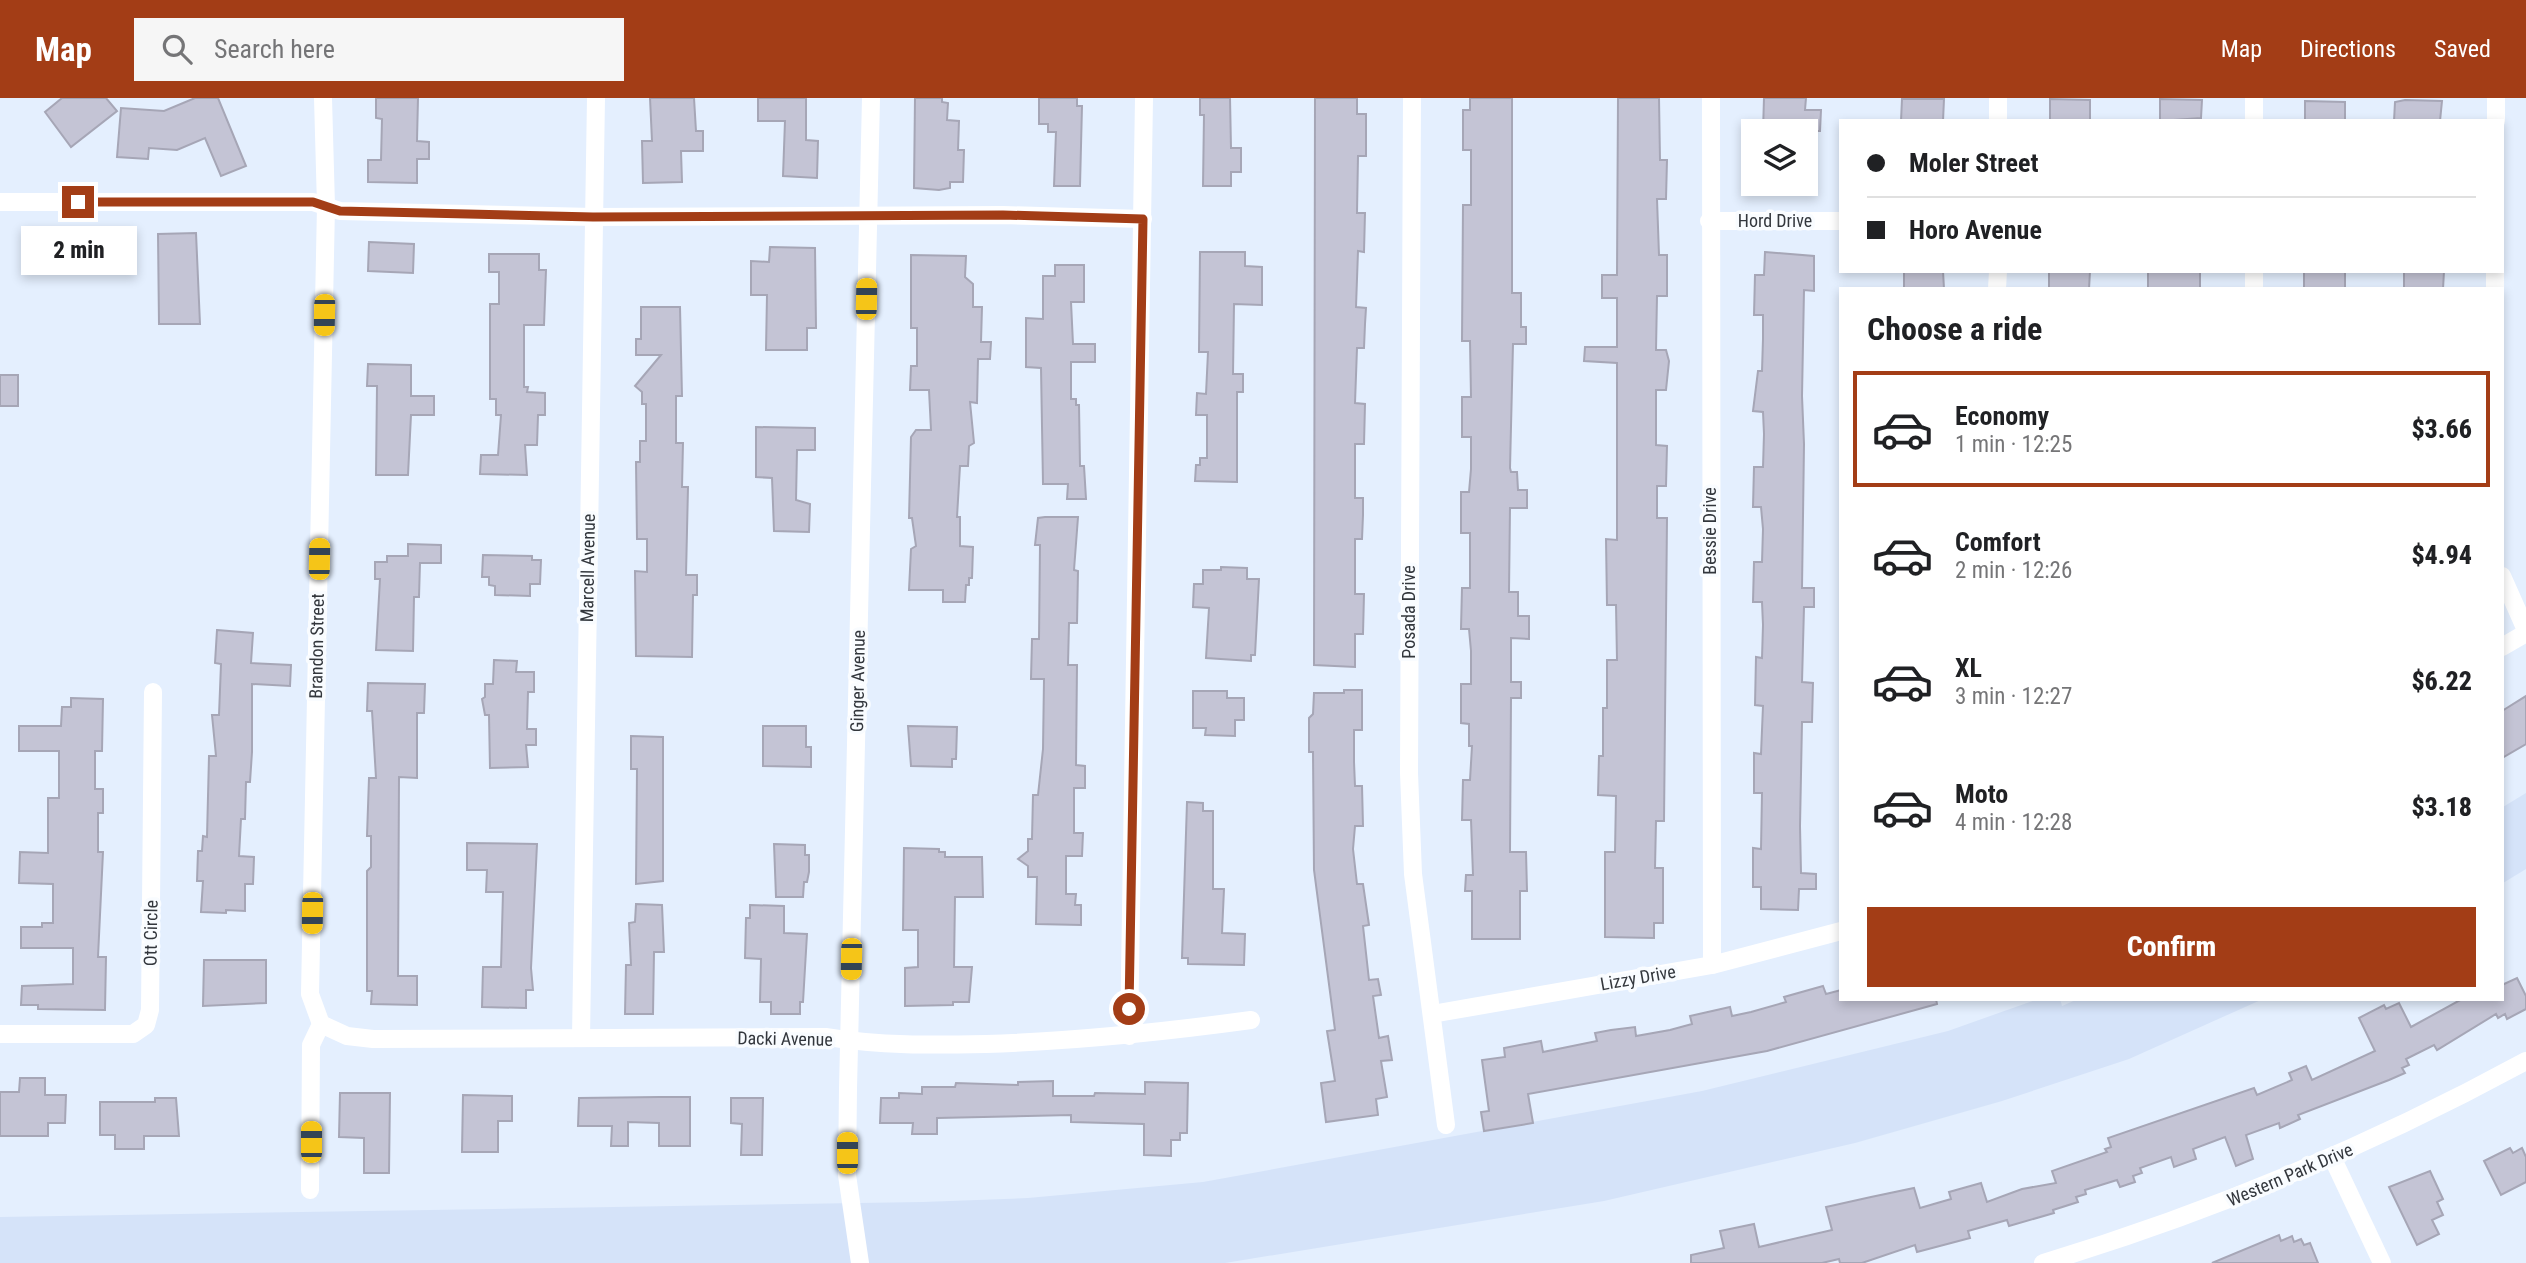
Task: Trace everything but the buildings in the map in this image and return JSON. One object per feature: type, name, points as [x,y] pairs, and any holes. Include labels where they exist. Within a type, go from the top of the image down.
[{"type":"street","name":"Brandon Street","points":[[321,1024],[310,994],[326,206],[323,98]]},
{"type":"street","name":"Marcell Avenue","points":[[581,1038],[596,98]]},
{"type":"street","name":"Ginger Avenue","points":[[860,1263],[847,1175],[872,98]]},
{"type":"street","points":[[1129,1036],[1144,98]]},
{"type":"street","name":"Posada Drive","points":[[1412,98],[1409,773],[1413,874],[1446,1125]]},
{"type":"street","name":"Bessie Drive","points":[[1711,98],[1709,221],[1712,965]]},
{"type":"street","points":[[1998,98],[1998,119]]},
{"type":"street","points":[[2254,119],[2255,98]]},
{"type":"street","points":[[2496,98],[2496,119]]},
{"type":"street","points":[[0,202],[313,202],[340,211],[593,217],[1003,215],[1143,219]]},
{"type":"street","name":"Hord Drive","points":[[1709,221],[1839,221]]},
{"type":"street","points":[[2504,581],[2526,632],[2504,646]]},
{"type":"street","name":"Ott Circle","points":[[0,1034],[133,1034],[146,1025],[150,1010],[153,692]]},
{"type":"street","name":"Lizzy Drive","points":[[1432,1014],[1712,965],[1839,932]]},
{"type":"street","name":"Dacki Avenue","points":[[321,1024],[347,1036],[373,1040],[827,1037],[868,1044],[953,1045],[1129,1036],[1251,1020]]},
{"type":"street","points":[[310,1190],[311,1045],[321,1024]]},
{"type":"street","name":"Western Park Drive","points":[[2043,1263],[2084,1257],[2333,1158],[2526,1061]]},
{"type":"street","points":[[2333,1158],[2382,1263]]},
{"type":"shaded area","points":[[2526,793],[2526,869],[2504,882],[2504,806]]},
{"type":"shaded area","points":[[2032,1001],[2061,1001],[2062,1006],[2073,1001],[2259,1001],[2129,1059],[2002,1101],[1855,1143],[1604,1201],[1225,1263],[0,1263],[0,1217],[923,1202],[1028,1198],[1203,1182],[1702,1091],[1948,1031]]},
{"type":"route","points":[[78,202],[313,202],[340,211],[593,217],[1003,215],[1143,219],[1129,1009]]}]
